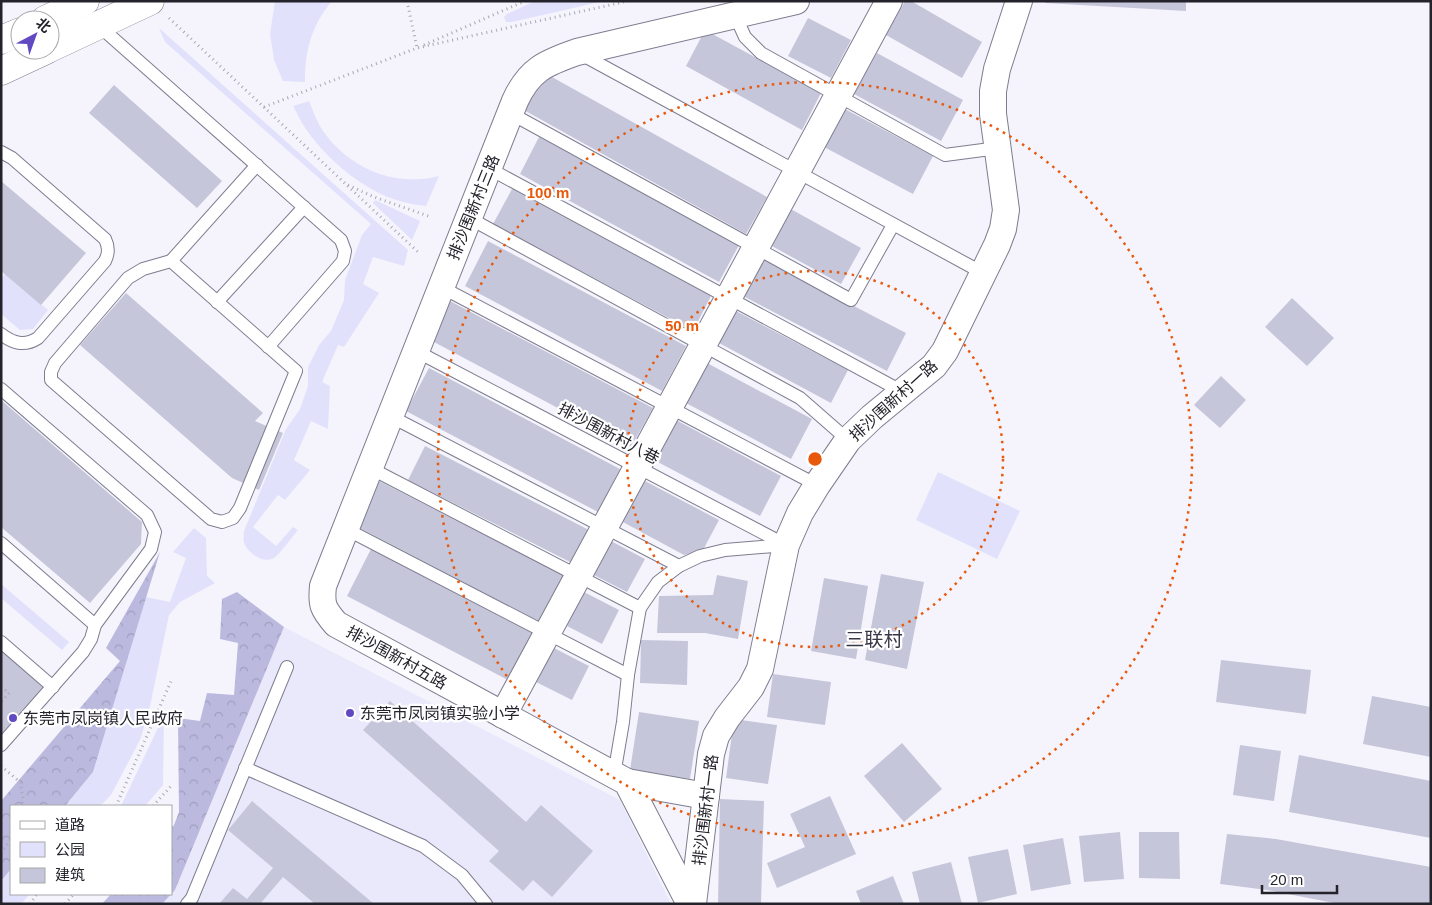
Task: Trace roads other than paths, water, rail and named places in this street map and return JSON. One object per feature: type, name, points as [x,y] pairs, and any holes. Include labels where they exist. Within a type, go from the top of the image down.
[{"type":"street","points":[[60,13],[85,1]]},
{"type":"street","name":"排沙围新村三路","points":[[321,600],[323,586],[488,168],[521,88],[530,76],[541,67],[577,52],[796,1]]},
{"type":"street","points":[[503,715],[889,1]]},
{"type":"street","name":"排沙围新村一路","points":[[692,904],[711,754],[716,736],[727,718],[751,687],[760,669],[786,545],[800,512],[848,440],[872,417],[934,366],[945,351],[1003,229],[1006,210],[993,114],[993,91],[997,68],[1019,1]]},
{"type":"street","points":[[60,43],[98,25],[159,9]]},
{"type":"street","points":[[1,71],[25,60]]},
{"type":"street","name":"排沙围新村五路","points":[[321,600],[326,613],[336,624],[621,779],[706,796]]},
{"type":"street","points":[[621,779],[692,904]]},
{"type":"lane","points":[[735,16],[745,37],[760,53],[945,154],[998,148]]},
{"type":"lane","points":[[98,25],[341,240],[345,251],[343,261],[268,347]]},
{"type":"lane","points":[[577,52],[983,273]]},
{"type":"lane","points":[[510,113],[851,300],[893,225]]},
{"type":"lane","points":[[1,152],[12,158],[105,239],[108,244],[108,256],[105,261],[38,338],[25,344],[9,340],[1,334]]},
{"type":"lane","points":[[171,261],[296,371],[240,508],[233,518],[222,522],[211,519],[52,380],[51,372],[55,363],[128,278],[143,269],[171,261],[257,166]]},
{"type":"lane","points":[[488,168],[903,392]]},
{"type":"lane","points":[[217,302],[304,207]]},
{"type":"lane","points":[[469,218],[800,398],[848,440]]},
{"type":"lane","points":[[442,287],[817,485]]},
{"type":"lane","name":"排沙围新村八巷","points":[[416,351],[786,545]]},
{"type":"lane","points":[[1,389],[147,515],[155,532],[151,549],[95,625],[91,639],[83,652],[1,746]]},
{"type":"lane","points":[[390,416],[679,566]]},
{"type":"lane","points":[[370,468],[640,608]]},
{"type":"lane","points":[[346,529],[628,675]]},
{"type":"lane","points":[[1,543],[95,625]]},
{"type":"lane","points":[[621,779],[623,722],[628,675],[640,608],[658,582],[679,566],[700,556],[725,550],[786,545]]},
{"type":"lane","points":[[1,642],[53,687]]},
{"type":"lane","points":[[187,904],[192,898],[287,667]]},
{"type":"lane","points":[[245,768],[423,846],[462,875],[486,904]]},
{"type":"place","name":"东莞市凤岗镇实验小学","points":[[350,713]]},
{"type":"place","name":"东莞市凤岗镇人民政府","points":[[13,718]]},
{"type":"district","name":"三联村","points":[[874,639]]}]
